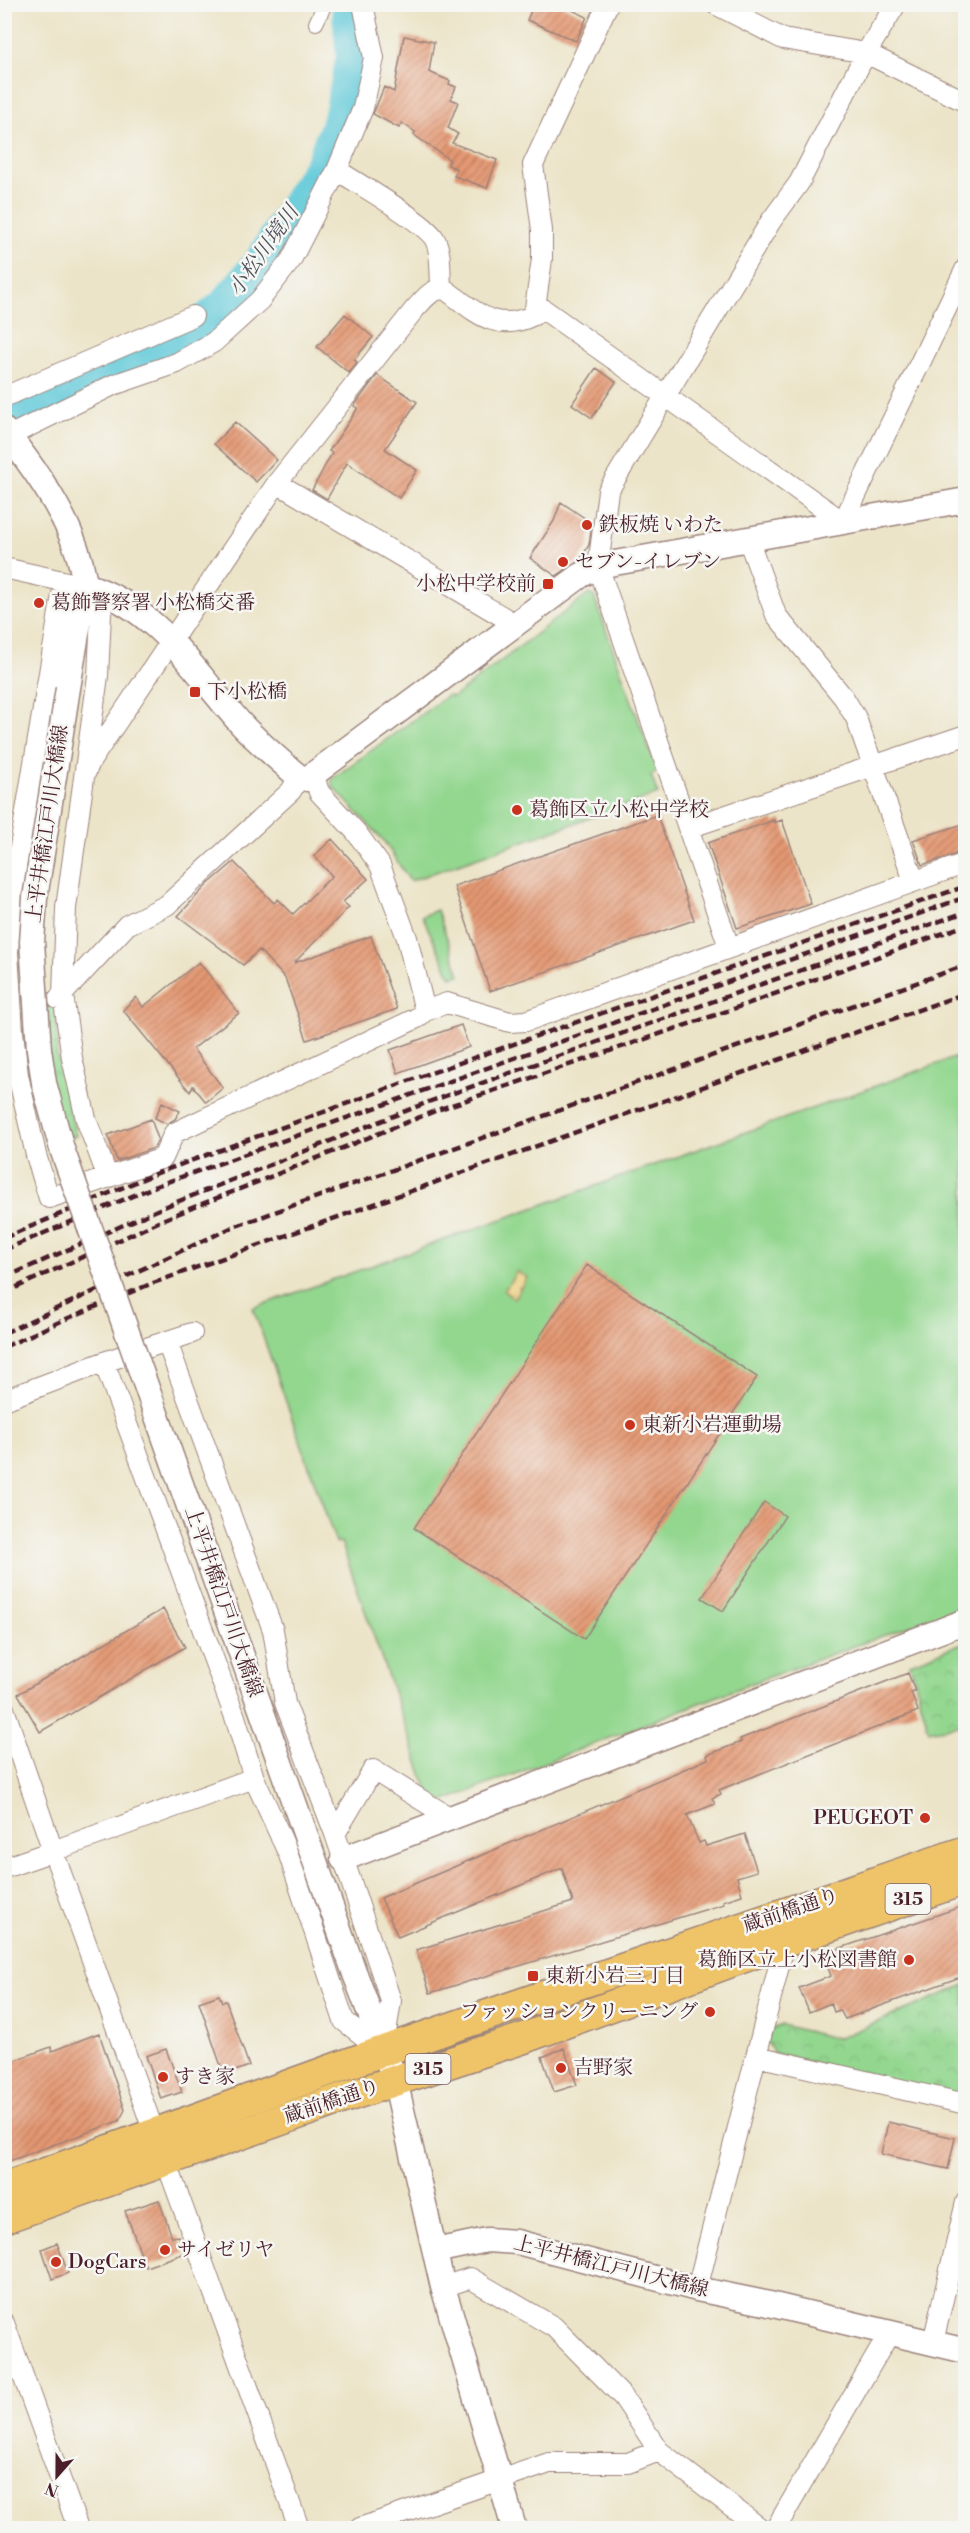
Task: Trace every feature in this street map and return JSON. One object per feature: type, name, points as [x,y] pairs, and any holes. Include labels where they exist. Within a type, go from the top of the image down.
[{"type":"main road","name":"蔵前橋通り","points":[[4,2218],[383,2051],[966,1851]]},
{"type":"main road","name":"蔵前橋通り","points":[[4,2188],[161,2148],[395,2080],[524,2038],[785,1942],[966,1879]]},
{"type":"street","points":[[316,23],[325,4]]},
{"type":"street","points":[[7,433],[113,385],[177,363],[214,342],[260,300],[291,260],[337,170],[363,108],[374,58],[363,4]]},
{"type":"street","points":[[85,774],[90,762],[170,640],[277,483],[414,310],[434,290],[441,289],[446,290],[480,315],[500,324],[520,322],[534,315],[542,259],[542,230],[532,165],[587,55],[608,4]]},
{"type":"street","points":[[715,4],[783,39],[866,53],[966,102]]},
{"type":"street","points":[[729,946],[598,566],[608,491],[771,221],[799,183],[866,53],[896,4]]},
{"type":"street","points":[[337,170],[419,224],[433,236],[437,245],[441,289]]},
{"type":"street","points":[[843,522],[966,268]]},
{"type":"street","points":[[536,304],[843,522]]},
{"type":"street","points":[[4,396],[193,316]]},
{"type":"street","name":"上平井橋江戸川大橋線","points":[[7,433],[64,522],[83,569],[85,587],[35,898],[32,942],[34,989],[44,1083],[62,1149],[355,1974],[395,2080],[435,2252],[486,2240],[517,2242],[697,2289],[966,2351]]},
{"type":"street","points":[[277,483],[515,624]]},
{"type":"street","points":[[8,1035],[63,995],[128,925],[167,905],[306,777],[580,576],[598,566],[966,500]]},
{"type":"street","points":[[748,539],[776,615],[844,698],[856,718],[914,881]]},
{"type":"street","points":[[4,568],[85,587],[133,607],[196,667],[242,724],[306,777],[356,832],[380,865],[407,938],[425,1011]]},
{"type":"street","points":[[85,587],[101,614],[98,676],[66,909],[63,995],[72,1058],[86,1119],[108,1178]]},
{"type":"street","points":[[85,587],[10,915],[8,1035],[27,1119],[50,1198],[163,1158],[174,1133],[417,1018],[425,1011],[447,1003],[516,1023],[966,863]]},
{"type":"street","points":[[688,828],[966,735]]},
{"type":"street","points":[[4,1400],[104,1362],[192,1333]]},
{"type":"street","points":[[104,1362],[235,1717],[254,1778],[290,1855],[344,2021],[383,2051],[391,2001],[335,1834],[285,1703],[273,1630],[167,1342]]},
{"type":"street","points":[[343,1859],[966,1621]]},
{"type":"street","points":[[235,1717],[285,1703]]},
{"type":"street","points":[[4,1709],[53,1851],[299,2529]]},
{"type":"street","points":[[335,1834],[373,1770],[449,1818]]},
{"type":"street","points":[[4,1868],[254,1778]]},
{"type":"street","points":[[697,2289],[785,1942]]},
{"type":"street","points":[[756,2056],[966,2104]]},
{"type":"street","points":[[933,2342],[966,2202]]},
{"type":"street","points":[[435,2252],[443,2287],[514,2529]]},
{"type":"street","points":[[443,2287],[470,2278],[554,2327],[623,2397],[659,2451],[760,2529]]},
{"type":"street","points":[[4,2323],[78,2529]]},
{"type":"street","points":[[776,2529],[889,2334]]},
{"type":"street","points":[[360,2529],[549,2463],[628,2463],[659,2451]]},
{"type":"green space","points":[[589,594],[594,596],[657,772],[651,775],[658,794],[410,881],[384,841],[332,786],[332,779],[448,695],[453,697]]},
{"type":"green space","points":[[437,910],[460,975],[451,977],[422,916]]},
{"type":"green space","points":[[57,1001],[57,1054],[76,1136],[46,1143],[19,1030]]},
{"type":"green space","name":"東新小岩運動場","points":[[965,1054],[965,1606],[747,1685],[440,1803],[429,1794],[341,1542],[336,1543],[253,1308]]},
{"type":"green space","points":[[965,1642],[965,1724],[929,1731],[910,1663]]},
{"type":"green space","points":[[965,1985],[965,2101],[774,2053],[767,2042],[770,2030],[782,2025],[837,2039]]},
{"type":"sand","points":[[517,1271],[527,1278],[514,1298],[504,1291]]},
{"type":"building","points":[[534,4],[560,4],[587,17],[576,41],[527,20]]},
{"type":"building","points":[[404,36],[434,42],[429,72],[450,81],[449,84],[456,87],[451,99],[458,102],[448,128],[458,134],[452,143],[497,160],[487,188],[454,176],[457,169],[448,165],[450,160],[414,135],[415,132],[402,123],[399,128],[373,114],[384,87],[394,92]]},
{"type":"building","points":[[345,314],[373,337],[354,360],[357,362],[349,373],[317,347]]},
{"type":"building","points":[[596,368],[616,382],[592,418],[572,404]]},
{"type":"building","points":[[377,375],[417,402],[385,449],[417,470],[399,498],[347,463],[327,499],[312,490],[332,453],[329,451],[358,408],[354,406]]},
{"type":"building","points":[[235,422],[277,460],[256,482],[214,444]]},
{"type":"building","points":[[561,502],[592,523],[589,545],[580,560],[556,576],[530,558],[554,521]]},
{"type":"building","points":[[657,815],[694,920],[490,991],[454,886]]},
{"type":"building","points":[[774,820],[774,823],[782,820],[811,904],[737,928],[708,843]]},
{"type":"building","points":[[966,823],[966,851],[922,865],[913,840]]},
{"type":"building","points":[[332,839],[368,879],[343,902],[349,907],[294,963],[371,936],[397,1009],[307,1040],[285,978],[259,950],[243,965],[178,916],[206,886],[234,862],[274,903],[278,899],[293,914],[332,876],[314,856]]},
{"type":"building","points":[[199,962],[239,1013],[193,1049],[223,1088],[206,1102],[193,1086],[190,1092],[123,1010],[136,997],[143,1007]]},
{"type":"building","points":[[461,1025],[469,1047],[398,1073],[390,1050]]},
{"type":"building","points":[[162,1102],[180,1111],[175,1119],[167,1124],[155,1118]]},
{"type":"building","points":[[151,1119],[158,1139],[154,1148],[117,1161],[108,1135]]},
{"type":"building","points":[[587,1265],[757,1377],[584,1639],[414,1528]]},
{"type":"building","points":[[764,1502],[785,1516],[723,1611],[702,1598]]},
{"type":"building","points":[[163,1609],[185,1647],[40,1732],[18,1694]]},
{"type":"building","points":[[908,1673],[915,1691],[911,1692],[918,1711],[719,1790],[721,1794],[712,1798],[715,1804],[687,1815],[699,1843],[704,1841],[706,1846],[745,1834],[757,1871],[737,1877],[742,1895],[723,1901],[724,1904],[430,1993],[416,1950],[573,1902],[562,1868],[398,1937],[381,1898],[708,1759],[707,1755],[741,1742],[740,1739]]},
{"type":"building","points":[[966,1905],[966,1975],[845,2019],[840,2010],[834,2012],[831,2003],[809,2012],[799,1988],[831,1976],[823,1954]]},
{"type":"building","points":[[219,1995],[222,2002],[226,2001],[249,2066],[224,2075],[199,2002]]},
{"type":"building","points":[[99,2033],[125,2110],[119,2121],[4,2163],[4,2064],[51,2047],[52,2051]]},
{"type":"building","points":[[564,2048],[577,2085],[554,2092],[542,2057]]},
{"type":"building","points":[[166,2049],[182,2092],[161,2099],[146,2056]]},
{"type":"building","points":[[888,2122],[955,2138],[948,2169],[881,2154]]},
{"type":"building","points":[[159,2200],[172,2237],[179,2236],[185,2253],[146,2267],[125,2211]]},
{"type":"building","points":[[57,2243],[68,2273],[52,2279],[42,2249]]},
{"type":"waterway","name":"小松川境川","points":[[12,411],[168,345],[195,331],[225,306],[262,262],[323,164],[341,119],[354,57],[349,4]]},
{"type":"railway","points":[[4,1238],[152,1175],[422,1076],[966,886]]},
{"type":"railway","points":[[4,1250],[156,1186],[966,897]]},
{"type":"railway","points":[[4,1278],[164,1207],[431,1101],[966,912]]},
{"type":"railway","points":[[4,1293],[167,1218],[440,1109],[730,1010],[966,925]]},
{"type":"railway","points":[[4,1333],[233,1227],[966,965]]},
{"type":"railway","points":[[4,1347],[153,1283],[966,993]]},
{"type":"place","name":"鉄板焼 いわた","points":[[587,525]]},
{"type":"place","name":"セブン-イレブン","points":[[563,562]]},
{"type":"place","name":"小松中学校前","points":[[548,584]]},
{"type":"place","name":"葛飾警察署 小松橋交番","points":[[39,603]]},
{"type":"place","name":"下小松橋","points":[[195,692]]},
{"type":"place","name":"葛飾区立小松中学校","points":[[517,810]]},
{"type":"place","name":"東新小岩運動場","points":[[630,1425]]},
{"type":"place","name":"PEUGEOT","points":[[925,1818]]},
{"type":"place","name":"葛飾区立上小松図書館","points":[[909,1960]]},
{"type":"place","name":"東新小岩三丁目","points":[[533,1976]]},
{"type":"place","name":"ファッションクリーニング","points":[[710,2012]]},
{"type":"place","name":"吉野家","points":[[561,2068]]},
{"type":"place","name":"すき家","points":[[163,2077]]},
{"type":"place","name":"サイゼリヤ","points":[[165,2250]]},
{"type":"place","name":"DogCars","points":[[56,2262]]}]
